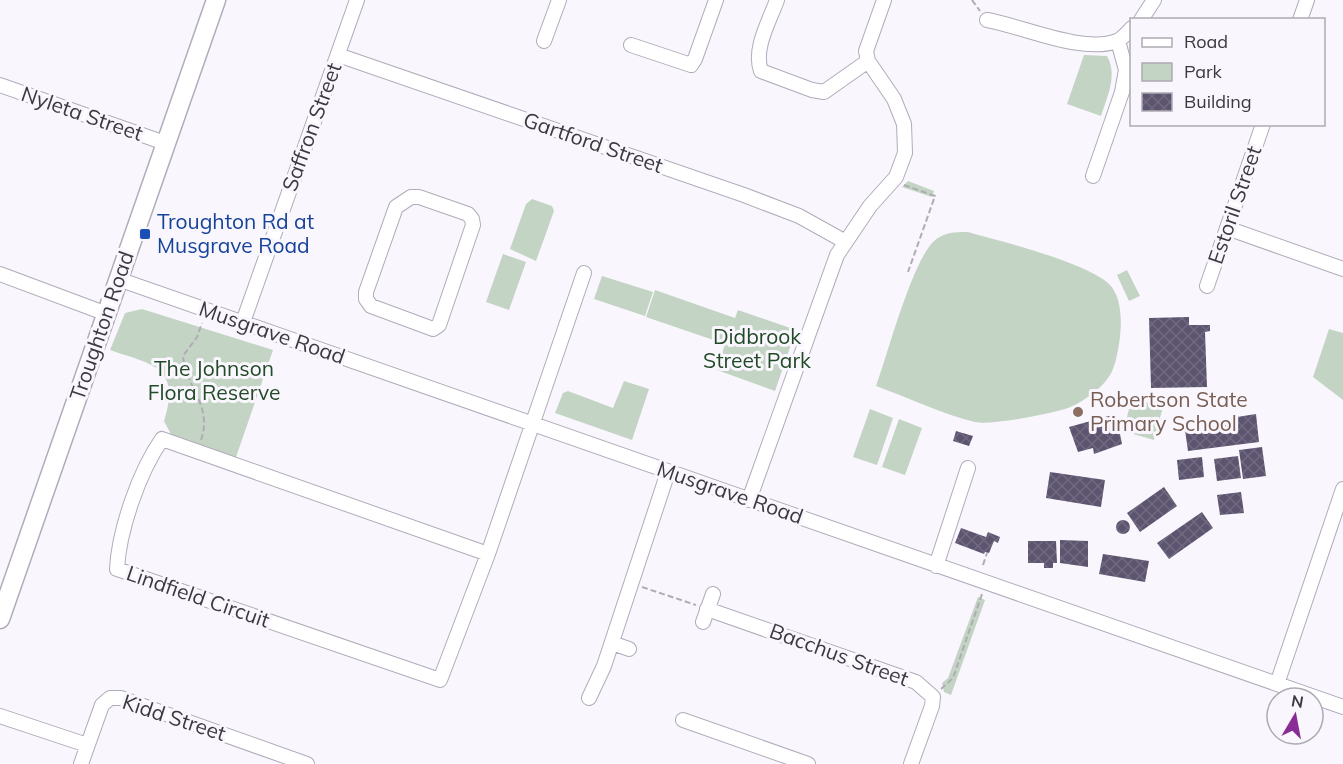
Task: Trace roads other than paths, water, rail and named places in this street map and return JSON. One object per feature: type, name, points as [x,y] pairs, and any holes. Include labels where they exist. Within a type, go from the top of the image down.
[{"type":"main road","name":"Troughton Road","points":[[0,619],[216,0]]},
{"type":"street","name":"Saffron Street","points":[[243,322],[357,0]]},
{"type":"street","points":[[544,41],[559,0]]},
{"type":"street","points":[[631,45],[691,65],[716,0]]},
{"type":"street","points":[[777,0],[759,50],[757,60],[761,71],[812,90],[824,92],[867,61]]},
{"type":"street","points":[[749,500],[826,280],[844,241],[893,181],[905,153],[904,123],[894,99],[867,61],[866,51],[884,0]]},
{"type":"street","points":[[1142,18],[1154,0]]},
{"type":"street","points":[[1301,18],[1307,0]]},
{"type":"street","points":[[987,20],[1092,44],[1118,41],[1130,29]]},
{"type":"street","points":[[1093,176],[1122,92],[1126,70],[1118,41]]},
{"type":"street","name":"Gartford Street","points":[[338,55],[744,195],[799,216],[844,241]]},
{"type":"street","name":"Nyleta Street","points":[[0,85],[165,142]]},
{"type":"street","name":"Estoril Street","points":[[1207,286],[1262,126]]},
{"type":"street","points":[[411,197],[419,197],[468,214],[472,219],[473,225],[439,325],[433,328],[371,306],[366,299],[366,292],[396,207],[411,197]]},
{"type":"street","points":[[1227,228],[1343,269]]},
{"type":"street","name":"Lindfield Circuit","points":[[488,554],[162,439],[150,456],[118,546],[117,569],[440,680],[488,554],[584,273]]},
{"type":"street","points":[[0,274],[107,314]]},
{"type":"street","name":"Musgrave Road","points":[[118,279],[1343,707]]},
{"type":"street","points":[[936,566],[968,468]]},
{"type":"street","points":[[589,698],[612,643],[668,472]]},
{"type":"street","points":[[1277,684],[1343,489]]},
{"type":"street","name":"Bacchus Street","points":[[712,594],[705,615],[916,682],[933,697],[911,764]]},
{"type":"street","points":[[612,643],[629,650]]},
{"type":"street","name":"Kidd Street","points":[[81,764],[102,705],[110,698],[121,698],[307,764]]},
{"type":"street","points":[[0,716],[87,745]]},
{"type":"street","points":[[684,720],[808,764]]},
{"type":"place","name":"Troughton Rd at Musgrave Road","points":[[145,234]]},
{"type":"place","name":"Robertson State Primary School","points":[[1078,412]]},
{"type":"park label","name":"Didbrook Street Park","points":[[757,349]]},
{"type":"park label","name":"The Johnson Flora Reserve","points":[[214,381]]}]
